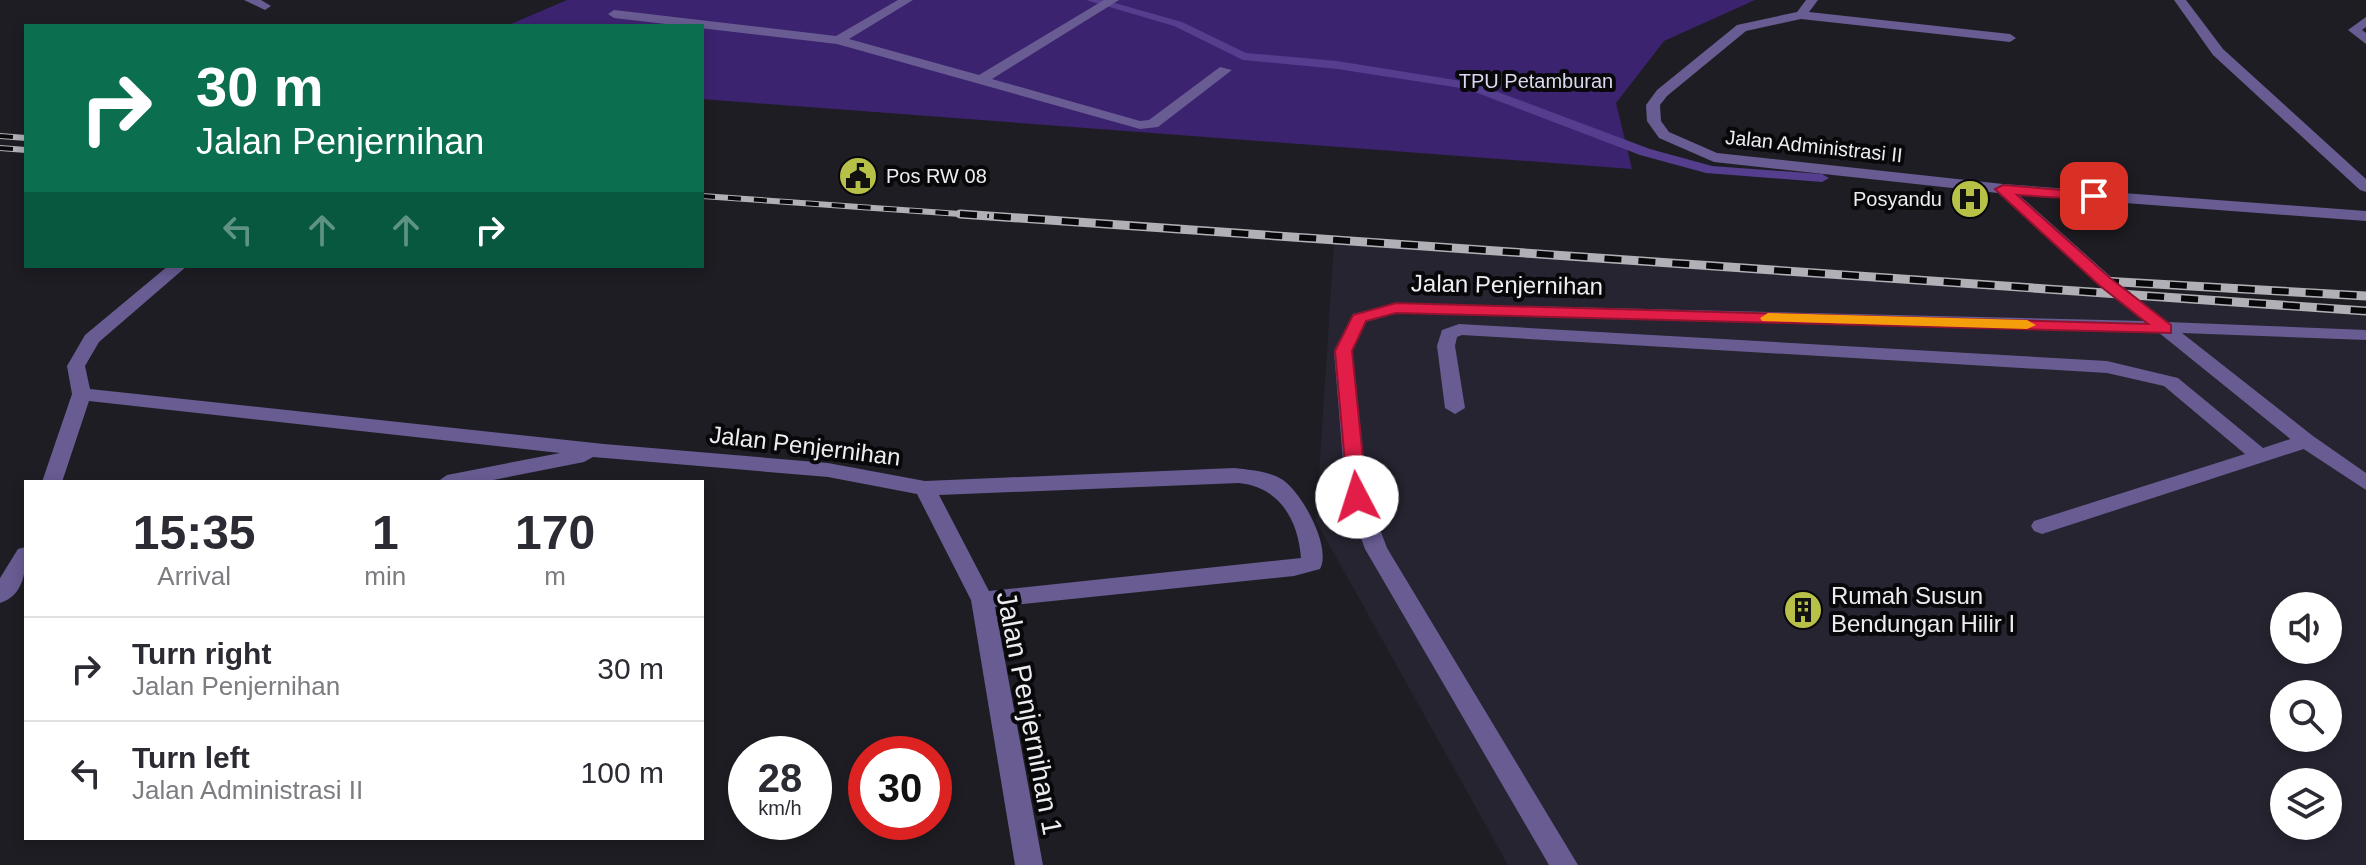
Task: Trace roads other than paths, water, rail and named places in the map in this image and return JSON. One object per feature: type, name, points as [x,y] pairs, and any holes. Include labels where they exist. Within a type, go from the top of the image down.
[{"type":"street","points":[[250,0],[265,6]]},
{"type":"street","points":[[838,40],[907,0]]},
{"type":"street","points":[[982,79],[1113,0]]},
{"type":"street","points":[[1812,0],[1801,15],[2010,38]]},
{"type":"street","points":[[2180,0],[2218,52],[2366,187]]},
{"type":"street","points":[[614,14],[700,24]]},
{"type":"street","name":"Jalan Administrasi II","points":[[1801,15],[1742,28],[1662,93],[1653,105],[1654,121],[1664,135],[1714,157],[2003,189],[2366,216]]},
{"type":"street","points":[[2366,21],[2354,30],[2366,40]]},
{"type":"street","points":[[704,24],[838,40],[1147,126],[1225,70]]},
{"type":"street","points":[[2003,189],[2105,281],[2306,441],[2366,483]]},
{"type":"street","points":[[53,480],[82,394],[76,366],[91,339],[176,268]]},
{"type":"street","name":"Jalan Penjernihan","points":[[1564,865],[1376,549],[1357,497],[1343,351],[1359,318],[1396,308],[2289,330],[2366,335]]},
{"type":"street","points":[[1455,408],[1446,346],[1448,334],[1459,329],[1651,338],[2107,367],[2141,373],[2171,382],[2258,454]]},
{"type":"street","name":"Jalan Penjernihan","points":[[82,394],[604,451],[828,470],[925,488],[1248,477],[1278,487],[1297,513],[1313,549],[1312,563],[1294,568],[982,600]]},
{"type":"street","points":[[2042,526],[2306,441]]},
{"type":"street","points":[[457,480],[604,451]]},
{"type":"street","name":"Jalan Penjernihan 1","points":[[925,488],[982,600],[1029,865]]},
{"type":"street","points":[[0,594],[24,564]]},
{"type":"waterway","points":[[1092,0],[1178,24],[1243,56],[1337,65],[1470,86],[1645,152],[1711,170],[1822,178]]},
{"type":"railway","points":[[0,136],[24,138]]},
{"type":"railway","points":[[0,148],[24,150]]},
{"type":"railway","points":[[704,196],[989,216]]},
{"type":"railway","points":[[960,214],[2366,311]]},
{"type":"railway","points":[[2102,281],[2366,296]]},
{"type":"place","name":"Pos RW 08","points":[[858,176]]},
{"type":"place","name":"Posyandu","points":[[1970,199]]},
{"type":"place","name":"Rumah Susun Bendungan Hilir I","points":[[1803,610]]},
{"type":"park label","name":"TPU Petamburan","points":[[1536,81]]}]
